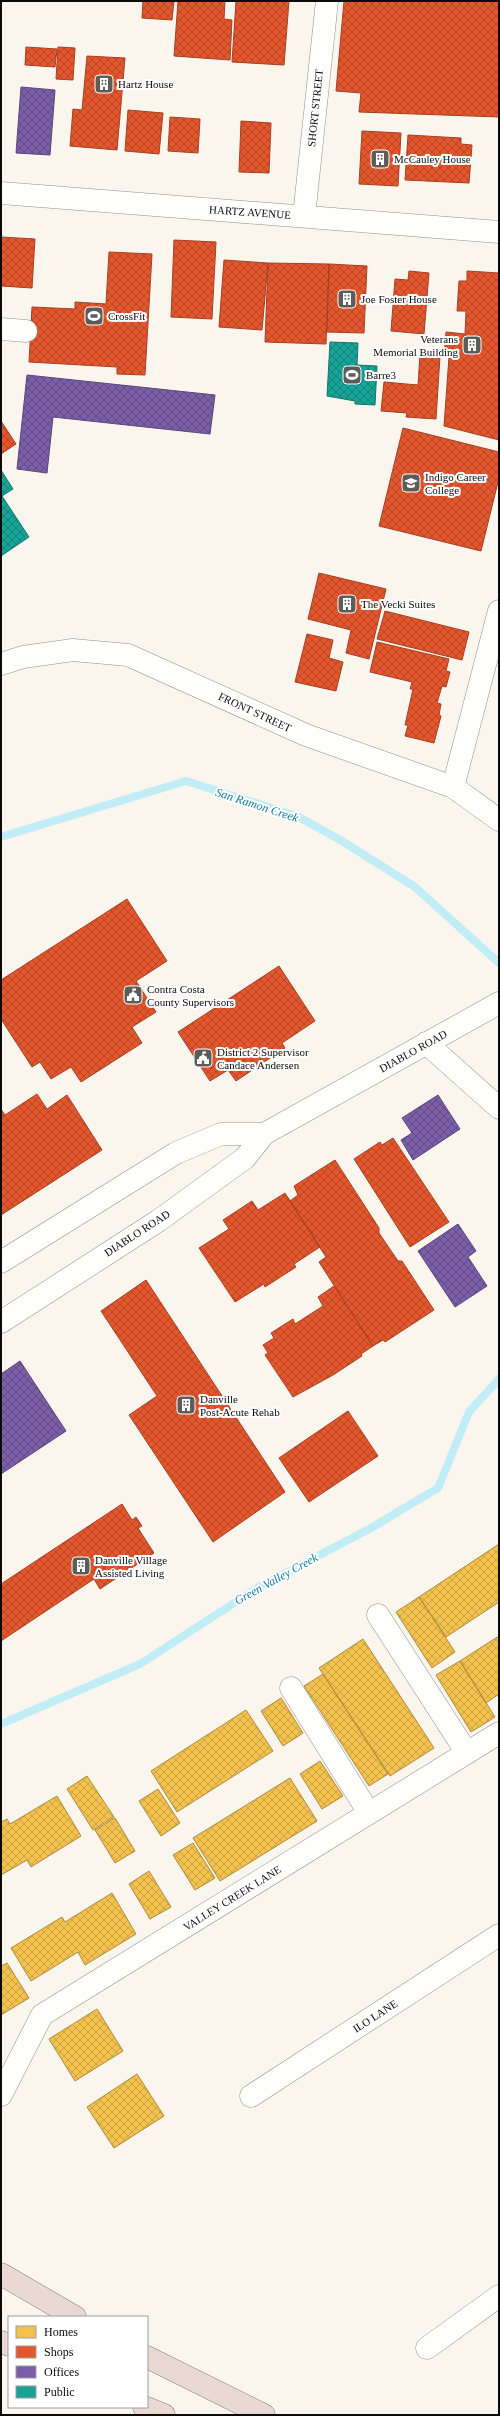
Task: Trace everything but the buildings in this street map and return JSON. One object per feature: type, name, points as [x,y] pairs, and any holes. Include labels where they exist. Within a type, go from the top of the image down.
[{"type":"highway","points":[[1,2274],[73,2316]]},
{"type":"highway","points":[[148,2357],[264,2415]]},
{"type":"highway","points":[[146,2408],[164,2415]]},
{"type":"street","name":"SHORT STREET","points":[[304,216],[327,1]]},
{"type":"street","name":"HARTZ AVENUE","points":[[1,193],[499,232]]},
{"type":"street","points":[[1,329],[26,332]]},
{"type":"street","points":[[453,787],[499,612]]},
{"type":"street","name":"FRONT STREET","points":[[1,664],[23,657],[73,650],[128,655],[306,735],[453,787],[499,820]]},
{"type":"street","name":"DIABLO ROAD","points":[[1,1322],[164,1216],[245,1158],[264,1134],[499,1003]]},
{"type":"street","points":[[426,1043],[499,1108]]},
{"type":"street","name":"DIABLO ROAD","points":[[1,1262],[176,1153],[221,1134],[264,1134]]},
{"type":"street","points":[[378,1615],[467,1753]]},
{"type":"street","points":[[291,1688],[369,1813]]},
{"type":"street","name":"VALLEY CREEK LANE","points":[[1,2095],[42,2016],[499,1733]]},
{"type":"street","name":"ILO LANE","points":[[251,2096],[499,1934]]},
{"type":"street","points":[[427,2348],[499,2296]]},
{"type":"waterway","name":"San Ramon Creek","points":[[1,837],[186,781],[297,816],[342,841],[415,887],[499,963]]},
{"type":"waterway","name":"Green Valley Creek","points":[[1,1724],[140,1664],[257,1588],[371,1528],[438,1488],[469,1412],[499,1379]]},
{"type":"place","name":"Hartz House","points":[[104,84]]},
{"type":"place","name":"McCauley House","points":[[380,159]]},
{"type":"place","name":"Joe Foster House","points":[[347,299]]},
{"type":"place","name":"CrossFit","points":[[94,316]]},
{"type":"place","name":"Veterans Memorial Building","points":[[472,345]]},
{"type":"place","name":"Barre3","points":[[352,375]]},
{"type":"place","name":"Indigo Career College","points":[[411,483]]},
{"type":"place","name":"The Vecki Suites","points":[[347,604]]},
{"type":"place","name":"Contra Costa County Supervisors","points":[[133,995]]},
{"type":"place","name":"District 2 Supervisor Candace Andersen","points":[[203,1058]]},
{"type":"place","name":"Danville Post-Acute Rehab","points":[[186,1405]]},
{"type":"place","name":"Danville Village Assisted Living","points":[[81,1566]]}]
